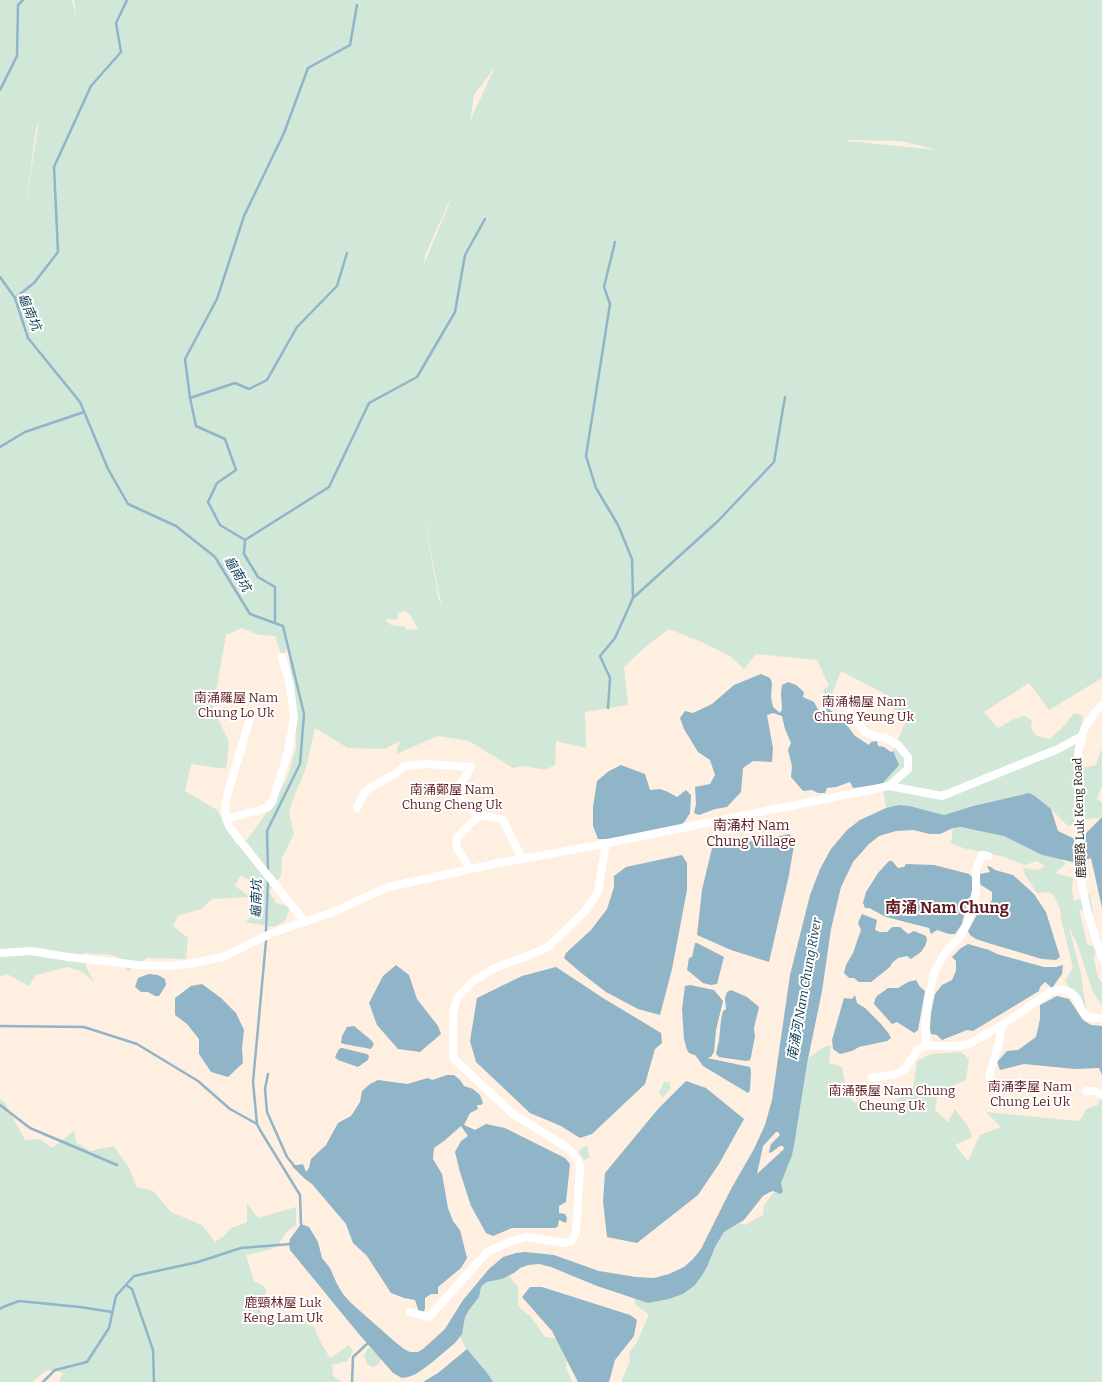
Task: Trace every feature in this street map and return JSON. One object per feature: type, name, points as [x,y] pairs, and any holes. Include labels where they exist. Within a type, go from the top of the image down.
[{"type":"street","points":[[226,819],[260,810],[268,807],[272,802],[287,756],[294,719],[290,685],[282,657]]},
{"type":"street","name":"鹿頸路 Luk Keng Road","points":[[1102,706],[1096,711],[1084,729],[1078,752],[1080,876],[1088,914],[1102,958]]},
{"type":"street","points":[[849,712],[865,732],[877,737],[884,737],[898,745],[908,757],[908,769],[889,786]]},
{"type":"street","points":[[250,718],[227,796],[225,807],[226,819],[230,828],[304,921]]},
{"type":"street","points":[[0,953],[31,951],[138,965],[167,966],[188,964],[223,957],[272,933],[331,912],[388,887],[470,869],[889,786],[942,796],[1058,749],[1082,736]]},
{"type":"street","points":[[357,808],[365,792],[395,774],[404,766],[426,764],[471,767],[460,785],[463,800],[477,814],[503,820],[522,859]]},
{"type":"street","points":[[470,869],[457,848],[456,839],[481,815]]},
{"type":"street","points":[[410,1312],[429,1317],[487,1252],[509,1242],[526,1237],[564,1243],[571,1242],[576,1233],[580,1166],[577,1159],[569,1149],[512,1113],[453,1058],[453,1012],[457,998],[472,982],[492,969],[535,954],[548,947],[586,910],[598,892],[606,843]]},
{"type":"street","points":[[927,1046],[925,1030],[928,1000],[934,973],[945,953],[960,937],[970,917],[976,892],[976,870],[982,854],[988,856]]},
{"type":"street","points":[[872,1078],[896,1074],[905,1069],[916,1051],[924,1046],[958,1046],[970,1044],[1002,1025],[1050,992],[1061,989],[1070,992],[1076,997],[1082,1011],[1089,1018],[1102,1018]]},
{"type":"street","points":[[989,1076],[999,1043],[1002,1025]]},
{"type":"street","points":[[1086,1091],[1095,1091],[1102,1094]]},
{"type":"green space","points":[[0,0],[72,0],[76,17],[74,0],[1102,0],[1102,678],[1049,710],[1029,683],[984,712],[998,728],[1012,720],[1024,716],[1032,720],[1031,727],[1035,735],[1050,739],[1062,728],[1074,713],[1083,716],[1080,739],[1081,768],[1096,765],[1102,748],[1102,786],[1097,798],[1102,803],[1102,816],[1100,818],[1087,819],[1068,826],[1035,796],[1023,794],[973,806],[944,815],[899,805],[886,808],[882,784],[898,764],[893,751],[906,721],[893,708],[898,701],[841,671],[827,706],[822,705],[824,689],[829,686],[817,660],[756,654],[744,669],[730,656],[704,643],[669,629],[644,648],[624,667],[628,705],[585,712],[586,748],[556,741],[555,765],[545,770],[523,766],[513,768],[469,741],[438,736],[396,754],[400,741],[385,749],[348,748],[315,728],[306,768],[289,812],[294,834],[282,858],[281,876],[269,891],[276,903],[290,907],[285,921],[274,927],[246,922],[260,907],[256,884],[241,875],[235,886],[250,897],[212,899],[201,909],[178,916],[173,926],[188,938],[186,959],[147,958],[128,971],[121,959],[113,955],[83,953],[87,969],[94,982],[83,972],[68,967],[36,975],[29,986],[7,974],[0,976]],"holes":[[[495,67],[470,121],[474,95]],[[39,121],[25,210],[36,129]],[[847,140],[901,141],[938,150],[847,141]],[[451,200],[424,264],[425,255]],[[422,506],[440,599],[442,603],[439,601]],[[405,611],[411,616],[418,629],[406,630],[406,627],[391,625],[386,621],[387,618],[392,620],[398,619],[398,613]],[[242,628],[259,635],[275,636],[282,657],[288,648],[295,711],[296,748],[288,776],[275,801],[247,840],[236,844],[217,810],[185,791],[191,764],[226,769],[229,742],[213,708],[226,635]]]},
{"type":"green space","points":[[953,827],[970,828],[1004,836],[1042,855],[1061,859],[1066,864],[1055,873],[1073,878],[1072,890],[1074,901],[1090,894],[1093,914],[1079,909],[1087,944],[1096,948],[1094,960],[1098,977],[1102,983],[1102,1006],[1092,990],[1077,943],[1069,928],[1081,974],[1086,1009],[1065,981],[1073,968],[1060,909],[1053,894],[1048,892],[1037,893],[1025,875],[1023,868],[1038,870],[1045,866],[1037,861],[1025,865],[1001,856],[963,848],[951,843]]},
{"type":"green space","points":[[831,1045],[829,1063],[842,1067],[846,1091],[853,1102],[874,1104],[897,1100],[913,1088],[917,1061],[931,1054],[961,1052],[969,1059],[966,1080],[938,1092],[935,1110],[948,1122],[955,1109],[969,1128],[972,1137],[955,1145],[968,1161],[980,1135],[1001,1127],[986,1112],[1077,1121],[1082,1118],[1086,1109],[1098,1105],[1102,1095],[1102,1382],[621,1382],[630,1361],[629,1353],[637,1342],[649,1314],[637,1306],[633,1298],[648,1303],[669,1299],[683,1294],[694,1286],[707,1267],[715,1247],[724,1232],[740,1223],[745,1225],[763,1215],[764,1205],[774,1192],[780,1194],[783,1190],[781,1183],[795,1140],[808,1059],[822,1048]]},
{"type":"green space","points":[[664,1082],[669,1082],[671,1088],[663,1097],[659,1093]]},
{"type":"green space","points":[[0,1099],[5,1103],[25,1140],[40,1139],[52,1148],[74,1131],[76,1142],[90,1151],[114,1146],[129,1168],[137,1187],[153,1191],[171,1212],[202,1225],[215,1242],[224,1236],[231,1228],[247,1222],[247,1203],[258,1218],[296,1207],[296,1225],[286,1232],[279,1244],[272,1249],[246,1255],[254,1281],[265,1287],[266,1292],[260,1311],[281,1323],[297,1320],[314,1327],[330,1358],[349,1345],[353,1352],[347,1361],[332,1365],[333,1376],[342,1382],[59,1382],[63,1373],[47,1370],[32,1382],[0,1382]]},
{"type":"green space","points":[[587,1146],[590,1157],[584,1160],[579,1153],[581,1148]]},
{"type":"green space","points":[[509,1276],[518,1287],[518,1306],[531,1317],[545,1337],[569,1340],[566,1368],[572,1382],[488,1382],[477,1370],[460,1337],[465,1317],[479,1297],[481,1287],[484,1284]]},
{"type":"green space","points":[[369,1347],[381,1358],[379,1364],[373,1367],[367,1364],[364,1356]]},
{"type":"water","points":[[761,674],[770,678],[772,683],[771,697],[773,707],[780,713],[782,709],[782,685],[788,682],[796,685],[804,692],[803,697],[814,702],[824,721],[829,720],[829,715],[824,705],[843,720],[855,736],[869,745],[871,742],[877,741],[878,746],[884,747],[891,752],[893,751],[899,765],[882,784],[853,788],[850,782],[836,787],[827,788],[825,793],[818,793],[812,790],[803,791],[791,777],[792,766],[788,750],[791,743],[785,729],[782,716],[773,713],[767,715],[773,748],[772,762],[753,761],[743,768],[741,792],[727,807],[715,809],[699,815],[694,813],[696,804],[695,787],[710,784],[715,775],[710,760],[698,752],[684,729],[680,718],[685,711],[693,713],[712,704],[734,685]]},
{"type":"water","points":[[621,765],[645,774],[650,790],[660,789],[677,797],[686,790],[691,795],[690,813],[685,821],[678,828],[608,839],[598,839],[593,826],[593,807],[597,781],[609,771]]},
{"type":"water","name":"南涌河 Nam Chung River","points":[[1029,793],[1051,809],[1058,831],[1075,839],[1083,838],[1102,817],[1102,908],[1091,858],[1081,862],[1073,862],[1042,855],[1004,836],[961,827],[953,828],[940,834],[930,834],[913,830],[896,831],[879,836],[869,844],[853,862],[841,887],[831,929],[822,991],[807,1064],[792,1155],[781,1183],[783,1192],[780,1194],[773,1191],[763,1196],[744,1220],[724,1232],[701,1277],[694,1286],[683,1294],[669,1299],[648,1303],[597,1286],[551,1267],[539,1264],[528,1265],[502,1279],[484,1284],[481,1287],[479,1297],[465,1317],[462,1334],[455,1343],[416,1374],[402,1378],[393,1373],[358,1333],[290,1250],[290,1239],[301,1224],[309,1227],[318,1242],[322,1258],[330,1268],[343,1294],[394,1341],[410,1352],[418,1352],[423,1349],[445,1329],[463,1300],[489,1269],[503,1257],[525,1252],[554,1255],[599,1271],[636,1277],[654,1278],[669,1274],[684,1267],[701,1249],[731,1189],[754,1149],[765,1125],[772,1100],[790,975],[810,895],[820,869],[831,849],[847,830],[860,820],[886,808],[899,805],[909,806],[944,815],[973,806]],"holes":[[[776,1132],[780,1135],[771,1144],[769,1153],[780,1146],[783,1146],[784,1149],[757,1174],[763,1146]]]},
{"type":"water","points":[[790,834],[794,845],[789,875],[769,962],[731,950],[697,935],[702,890],[712,848]]},
{"type":"water","points":[[682,855],[687,863],[687,890],[672,969],[660,1015],[638,1009],[606,992],[564,958],[566,953],[591,930],[607,909],[614,887],[614,876],[626,867]]},
{"type":"water","points":[[889,861],[892,861],[898,868],[904,867],[906,864],[934,865],[969,874],[972,877],[972,894],[966,906],[962,924],[955,934],[949,934],[937,930],[931,934],[929,928],[886,917],[869,908],[865,908],[863,903],[866,892],[878,873]]},
{"type":"water","points":[[987,866],[1013,875],[1034,894],[1046,912],[1060,957],[1056,960],[1042,959],[976,939],[970,935],[968,931],[980,909],[988,905],[992,900],[992,892],[981,885],[979,881],[980,874],[990,872]]},
{"type":"water","points":[[862,914],[877,920],[875,930],[880,932],[887,932],[892,927],[900,927],[908,934],[914,931],[926,936],[927,940],[925,946],[921,952],[911,959],[907,956],[898,958],[890,967],[871,982],[859,982],[854,978],[849,978],[844,973],[861,930],[858,923]]},
{"type":"water","points":[[695,943],[724,957],[717,984],[711,985],[703,983],[687,970],[689,958],[692,957]]},
{"type":"water","points":[[968,944],[1044,967],[1056,967],[1063,965],[1062,974],[1052,988],[1045,982],[1040,987],[1039,991],[973,1031],[967,1030],[942,1040],[937,1035],[931,1034],[930,1028],[935,994],[942,985],[952,980],[956,971],[956,961],[952,957],[961,948]]},
{"type":"water","points":[[396,965],[409,975],[417,999],[438,1026],[441,1034],[420,1052],[398,1049],[377,1025],[369,1003],[383,976]]},
{"type":"water","points":[[556,967],[603,998],[661,1033],[662,1043],[655,1049],[645,1084],[592,1134],[580,1138],[561,1126],[530,1113],[476,1062],[470,1041],[477,998],[522,976]]},
{"type":"water","points":[[149,974],[158,975],[165,979],[166,985],[159,996],[155,996],[148,992],[141,992],[135,987],[138,978]]},
{"type":"water","points":[[916,980],[920,987],[925,991],[918,1030],[914,1033],[897,1022],[892,1024],[874,1004],[877,996],[888,988],[898,988],[908,982]]},
{"type":"water","points":[[202,984],[221,998],[236,1013],[244,1030],[242,1048],[243,1063],[228,1077],[211,1072],[199,1054],[199,1039],[187,1024],[175,1015],[175,998],[191,986]]},
{"type":"water","points":[[690,985],[714,990],[723,1001],[716,1030],[714,1052],[711,1057],[707,1058],[750,1067],[750,1090],[748,1093],[703,1066],[697,1056],[689,1053],[687,1050],[684,1039],[682,1009],[685,986]]},
{"type":"water","points":[[731,990],[747,997],[759,1007],[754,1028],[755,1036],[751,1057],[750,1060],[746,1061],[719,1057],[716,1054],[723,1011],[726,1009],[725,998],[727,992]]},
{"type":"water","points":[[855,995],[857,1003],[865,1008],[881,1024],[891,1038],[887,1041],[859,1047],[852,1051],[840,1054],[833,1049],[832,1040],[844,998],[852,999]]},
{"type":"water","points":[[1057,996],[1069,999],[1083,1020],[1091,1025],[1102,1026],[1102,1075],[1099,1068],[1075,1069],[1024,1064],[1000,1070],[997,1062],[1007,1051],[1018,1050],[1036,1037],[1040,1019],[1040,1005]]},
{"type":"water","points":[[354,1026],[374,1044],[371,1049],[341,1043],[342,1036],[347,1027]]},
{"type":"water","points":[[342,1048],[367,1054],[369,1056],[368,1060],[358,1067],[338,1060],[335,1057],[339,1049]]},
{"type":"water","points":[[447,1075],[454,1075],[464,1086],[473,1089],[480,1095],[483,1103],[481,1105],[477,1105],[478,1109],[470,1113],[464,1125],[475,1130],[486,1124],[505,1128],[565,1158],[570,1164],[566,1202],[559,1206],[559,1213],[565,1214],[567,1218],[566,1223],[559,1220],[558,1226],[555,1228],[512,1228],[493,1236],[486,1233],[471,1206],[455,1152],[461,1141],[468,1136],[461,1126],[434,1148],[433,1159],[442,1174],[448,1208],[453,1221],[460,1230],[467,1258],[461,1268],[438,1287],[438,1294],[431,1294],[425,1298],[424,1312],[419,1312],[415,1300],[391,1293],[367,1256],[353,1243],[346,1224],[312,1184],[292,1166],[303,1164],[306,1172],[309,1168],[311,1159],[326,1145],[338,1123],[351,1116],[360,1102],[362,1091],[370,1084],[378,1080],[407,1084],[428,1078],[432,1080]]},
{"type":"water","points":[[686,1081],[706,1088],[744,1119],[719,1164],[698,1195],[637,1243],[607,1237],[603,1201],[605,1173],[658,1109]]},
{"type":"water","points":[[530,1287],[542,1287],[630,1315],[637,1320],[634,1336],[615,1360],[609,1382],[578,1382],[552,1331],[522,1297]]},
{"type":"water","points":[[467,1349],[493,1382],[423,1382],[438,1373]]},
{"type":"waterway","points":[[0,90],[17,56],[18,5],[23,0]]},
{"type":"waterway","points":[[15,298],[34,283],[58,252],[54,167],[91,86],[121,52],[116,23],[127,0]]},
{"type":"waterway","points":[[275,623],[275,587],[258,577],[244,554],[245,540],[220,525],[208,502],[217,483],[236,470],[225,439],[196,426],[190,398],[185,359],[217,299],[244,216],[284,133],[308,68],[350,45],[357,5]]},
{"type":"waterway","points":[[245,540],[329,487],[369,403],[417,377],[455,312],[465,255],[485,219]]},
{"type":"waterway","points":[[615,242],[604,287],[610,304],[586,456],[596,488],[618,525],[632,559],[633,598]]},
{"type":"waterway","points":[[190,398],[235,383],[249,389],[267,380],[297,327],[337,286],[347,253]]},
{"type":"waterway","name":"龜南坑","points":[[0,277],[15,298],[28,338],[80,402],[108,469],[128,504],[176,526],[215,557],[250,614],[283,626],[304,714],[300,764],[267,831],[268,871]]},
{"type":"waterway","points":[[608,708],[610,678],[600,656],[615,638],[633,598],[718,521],[774,462],[785,397]]},
{"type":"waterway","points":[[0,447],[25,432],[84,412]]},
{"type":"waterway","name":"龜南坑","points":[[266,931],[268,878]]},
{"type":"waterway","name":"龜南坑","points":[[257,1124],[253,1082],[266,941]]},
{"type":"waterway","points":[[0,1026],[84,1027],[137,1044],[198,1081],[230,1109],[257,1124],[300,1195],[301,1224]]},
{"type":"waterway","points":[[268,1074],[265,1089],[267,1112],[287,1157],[296,1168]]},
{"type":"waterway","points":[[0,1105],[30,1128],[117,1165]]},
{"type":"waterway","points":[[43,1382],[55,1370],[87,1362],[109,1328],[116,1296],[134,1276],[198,1262],[241,1248],[291,1244]]},
{"type":"waterway","points":[[126,1285],[132,1289],[153,1350],[154,1382]]},
{"type":"waterway","points":[[0,1309],[19,1301],[80,1307],[112,1312]]},
{"type":"waterway","points":[[352,1382],[353,1357],[369,1342]]},
{"type":"district","name":"南涌羅屋 Nam Chung Lo Uk","points":[[236,706]]},
{"type":"district","name":"南涌楊屋 Nam Chung Yeung Uk","points":[[864,710]]},
{"type":"district","name":"南涌鄭屋 Nam Chung Cheng Uk","points":[[452,798]]},
{"type":"district","name":"南涌村 Nam Chung Village","points":[[751,834]]},
{"type":"district","name":"南涌 Nam Chung","points":[[947,909]]},
{"type":"district","name":"南涌李屋 Nam Chung Lei Uk","points":[[1030,1094]]},
{"type":"district","name":"南涌張屋 Nam Chung Cheung Uk","points":[[892,1098]]},
{"type":"district","name":"鹿頸林屋 Luk Keng Lam Uk","points":[[283,1310]]}]
